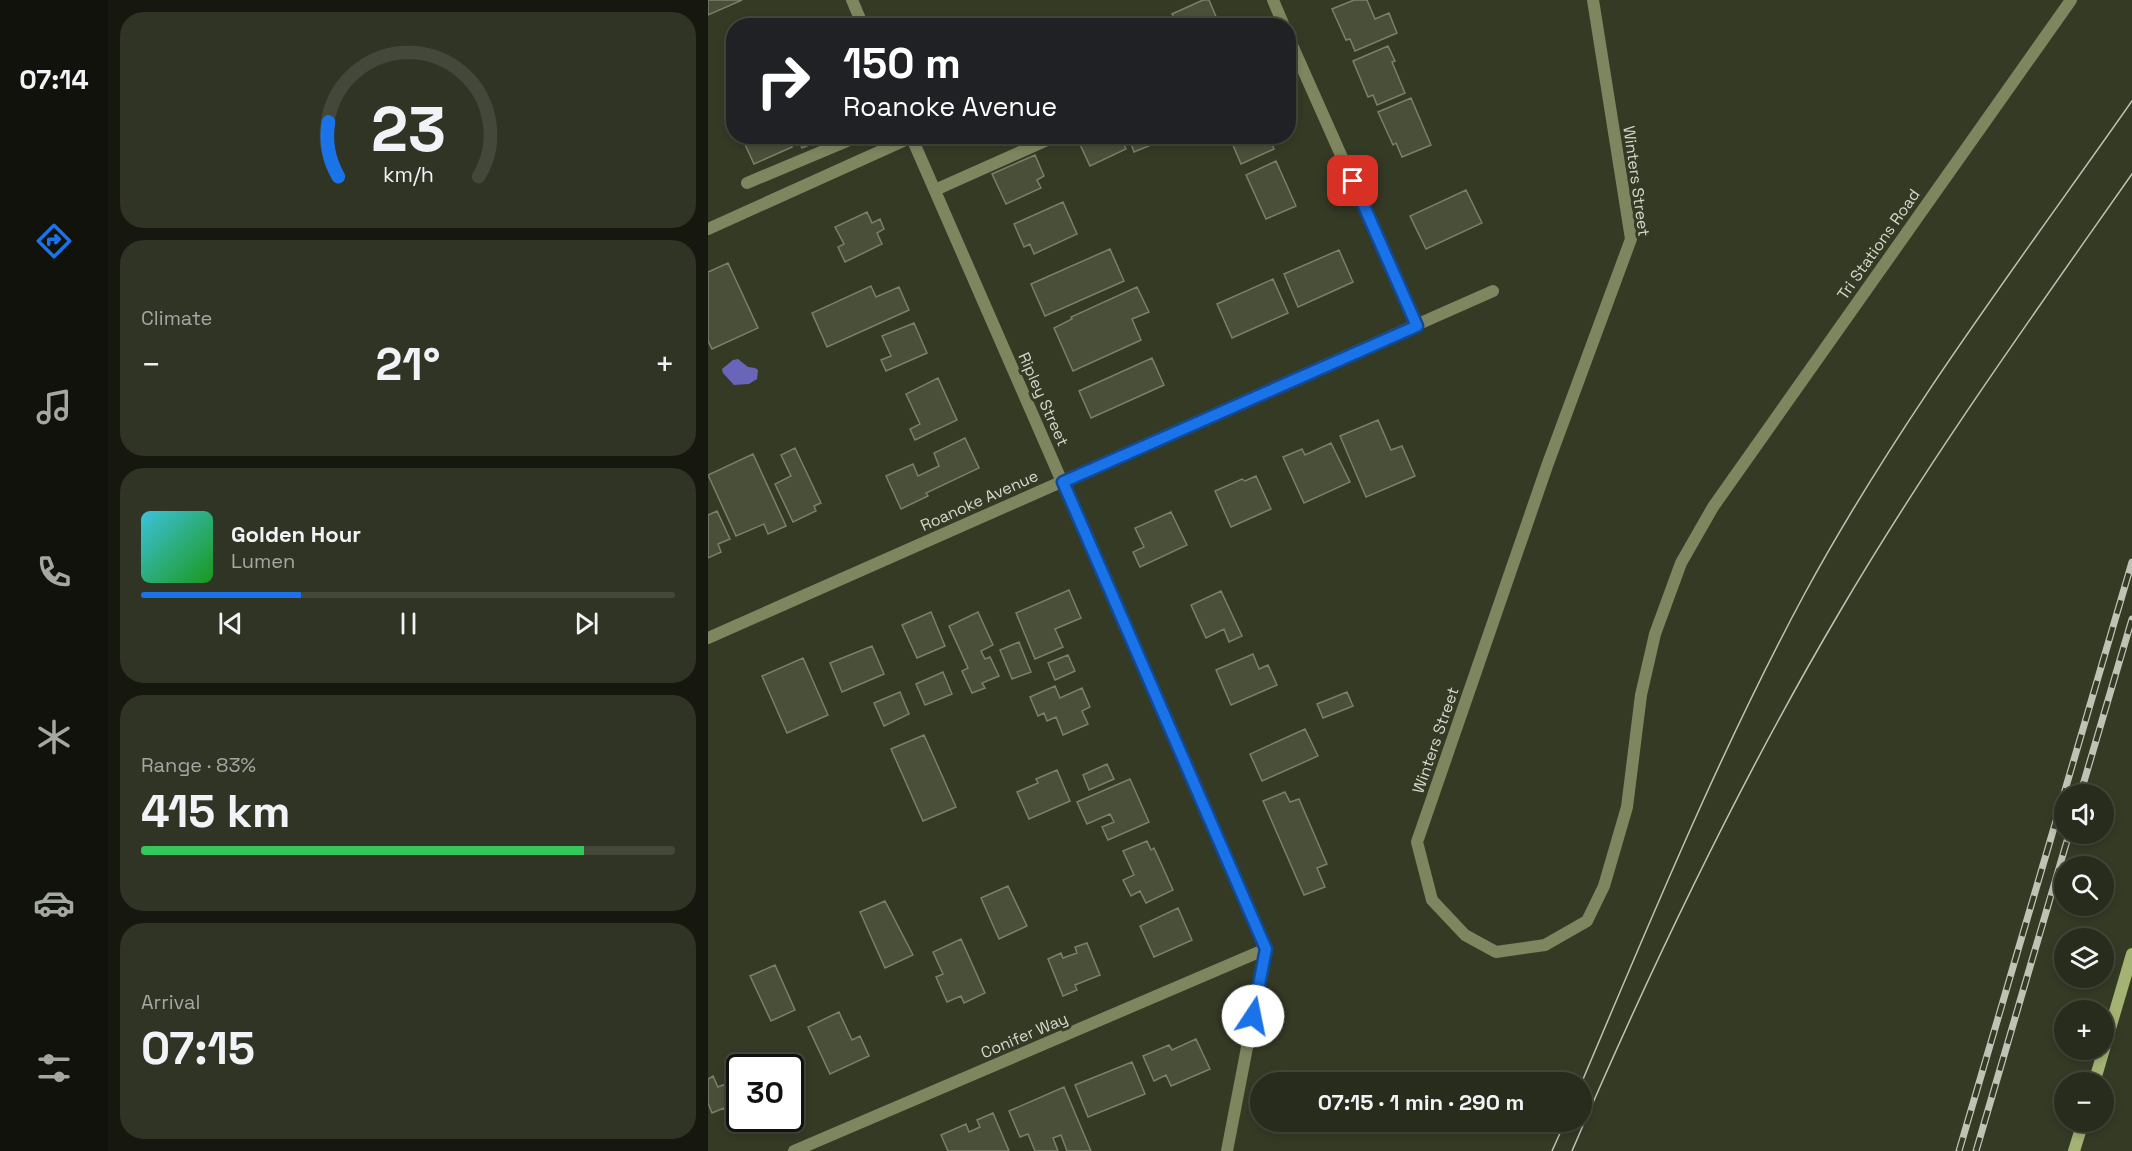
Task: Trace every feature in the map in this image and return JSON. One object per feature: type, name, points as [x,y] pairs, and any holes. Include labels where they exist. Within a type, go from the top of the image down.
[{"type":"main road","points":[[2097,1072],[2132,954]]},
{"type":"main road","points":[[2074,1151],[2080,1132]]},
{"type":"street","points":[[852,0],[860,18]]},
{"type":"street","points":[[1273,0],[1281,18]]},
{"type":"street","name":"Winters Street","points":[[1593,0],[1631,239],[1547,466],[1418,842],[1432,900],[1465,935],[1496,952],[1545,945],[1587,921],[1592,913],[1604,886],[1627,807],[1641,695],[1655,634],[1681,563],[1713,507]]},
{"type":"street","name":"Tri Stations Road","points":[[1713,507],[2071,0]]},
{"type":"street","points":[[1296,54],[1417,326]]},
{"type":"street","points":[[747,183],[840,144]]},
{"type":"street","points":[[708,229],[896,144]]},
{"type":"street","name":"Ripley Street","points":[[915,144],[1266,949]]},
{"type":"street","points":[[935,190],[1038,144]]},
{"type":"street","name":"Roanoke Avenue","points":[[708,638],[1494,291]]},
{"type":"street","points":[[1227,1151],[1266,949]]},
{"type":"street","name":"Conifer Way","points":[[794,1151],[1266,949]]},
{"type":"shaded area","points":[[738,359],[748,367],[758,370],[757,379],[749,384],[734,385],[722,369],[733,360]]},
{"type":"building","points":[[708,0],[742,0],[708,15]]},
{"type":"building","points":[[1203,0],[1209,0],[1217,18],[1174,18],[1172,14]]},
{"type":"building","points":[[1354,0],[1367,0],[1375,19],[1389,13],[1397,33],[1355,51],[1350,39],[1346,40],[1332,9]]},
{"type":"building","points":[[1388,46],[1405,93],[1377,105],[1373,95],[1368,97],[1353,61]]},
{"type":"building","points":[[1411,98],[1431,145],[1402,157],[1396,143],[1393,145],[1378,112]]},
{"type":"building","points":[[745,144],[791,144],[792,147],[754,164]]},
{"type":"building","points":[[1080,144],[1124,144],[1126,149],[1090,166]]},
{"type":"building","points":[[1131,144],[1153,144],[1134,152]]},
{"type":"building","points":[[1232,144],[1272,144],[1274,149],[1241,164]]},
{"type":"building","points":[[1035,155],[1044,176],[1037,180],[1041,188],[1006,204],[992,174]]},
{"type":"building","points":[[1276,161],[1296,206],[1266,219],[1246,175]]},
{"type":"building","points":[[1466,190],[1482,223],[1426,249],[1410,216]]},
{"type":"building","points":[[1063,202],[1077,234],[1034,254],[1030,244],[1024,247],[1014,224]]},
{"type":"building","points":[[867,212],[872,223],[880,219],[884,229],[877,233],[882,244],[845,262],[838,247],[844,244],[835,227]]},
{"type":"building","points":[[1110,249],[1124,281],[1045,316],[1031,284]]},
{"type":"building","points":[[1339,250],[1353,282],[1298,307],[1284,274]]},
{"type":"building","points":[[728,263],[758,328],[712,349],[708,341],[708,272]]},
{"type":"building","points":[[1273,279],[1288,313],[1232,338],[1217,304]]},
{"type":"building","points":[[871,286],[876,297],[899,287],[909,310],[827,347],[812,313]]},
{"type":"building","points":[[1137,287],[1149,312],[1132,319],[1141,340],[1073,371],[1054,328],[1072,319],[1071,317]]},
{"type":"building","points":[[914,323],[927,353],[886,371],[881,360],[891,356],[882,336]]},
{"type":"building","points":[[1152,358],[1164,385],[1091,418],[1079,391]]},
{"type":"building","points":[[938,378],[957,420],[915,440],[910,429],[920,424],[906,394]]},
{"type":"building","points":[[1378,420],[1391,450],[1402,446],[1415,476],[1366,497],[1340,436]]},
{"type":"building","points":[[965,438],[979,468],[926,493],[928,496],[901,509],[886,476],[913,464],[918,476],[939,466],[934,453]]},
{"type":"building","points":[[1331,443],[1350,482],[1304,503],[1283,457],[1302,449],[1305,455]]},
{"type":"building","points":[[795,448],[821,503],[814,506],[816,511],[793,522],[775,484],[791,476],[781,455]]},
{"type":"building","points":[[753,454],[786,526],[768,534],[764,524],[736,536],[708,475]]},
{"type":"building","points":[[1256,476],[1271,509],[1231,527],[1215,491],[1242,479],[1245,481]]},
{"type":"building","points":[[717,511],[730,539],[718,544],[721,552],[708,558],[708,515]]},
{"type":"building","points":[[1171,512],[1187,545],[1140,567],[1133,552],[1144,547],[1135,528]]},
{"type":"building","points":[[1069,590],[1081,618],[1055,629],[1063,647],[1035,659],[1016,613]]},
{"type":"building","points":[[1221,591],[1242,636],[1229,642],[1224,629],[1206,638],[1191,605]]},
{"type":"building","points":[[931,612],[945,646],[917,658],[902,625]]},
{"type":"building","points":[[978,612],[993,645],[981,651],[985,659],[990,657],[999,676],[982,683],[985,688],[972,693],[962,671],[968,668],[949,626]]},
{"type":"building","points":[[1019,642],[1031,672],[1012,679],[1000,650]]},
{"type":"building","points":[[872,646],[884,674],[842,692],[830,663]]},
{"type":"building","points":[[1253,654],[1259,669],[1268,665],[1277,685],[1231,705],[1216,670]]},
{"type":"building","points":[[1068,655],[1075,671],[1055,680],[1048,663]]},
{"type":"building","points":[[803,658],[828,715],[787,733],[762,676]]},
{"type":"building","points":[[943,672],[952,694],[925,705],[916,684]]},
{"type":"building","points":[[1055,686],[1060,698],[1082,688],[1090,707],[1082,711],[1088,724],[1063,735],[1056,717],[1047,721],[1044,713],[1038,716],[1030,697]]},
{"type":"building","points":[[900,692],[909,714],[884,726],[874,703]]},
{"type":"building","points":[[1347,692],[1353,706],[1323,718],[1317,704]]},
{"type":"building","points":[[1305,729],[1318,756],[1262,781],[1250,754]]},
{"type":"building","points":[[924,735],[956,807],[923,821],[891,749]]},
{"type":"building","points":[[1107,764],[1114,779],[1089,790],[1083,775]]},
{"type":"building","points":[[1057,770],[1070,801],[1029,819],[1017,792],[1038,783],[1036,779]]},
{"type":"building","points":[[1130,779],[1149,822],[1108,840],[1102,827],[1114,822],[1110,814],[1087,824],[1077,802]]},
{"type":"building","points":[[1285,792],[1290,802],[1299,799],[1327,864],[1317,868],[1325,887],[1304,895],[1263,801]]},
{"type":"building","points":[[1147,841],[1151,850],[1154,848],[1173,890],[1146,903],[1140,891],[1131,896],[1123,880],[1134,875],[1123,851]]},
{"type":"building","points":[[1008,886],[1027,926],[999,939],[981,898]]},
{"type":"building","points":[[885,901],[913,955],[885,968],[860,912]]},
{"type":"building","points":[[1178,908],[1192,940],[1154,957],[1140,926]]},
{"type":"building","points":[[961,939],[985,993],[964,1003],[961,996],[947,1002],[936,977],[943,974],[933,952]]},
{"type":"building","points":[[1087,943],[1100,975],[1075,985],[1077,990],[1063,996],[1048,959],[1061,953],[1063,958],[1077,953],[1075,947]]},
{"type":"building","points":[[775,965],[795,1010],[771,1021],[750,976]]},
{"type":"building","points":[[839,1012],[852,1040],[860,1036],[869,1056],[830,1074],[808,1027]]},
{"type":"building","points":[[1196,1039],[1210,1069],[1171,1086],[1166,1075],[1154,1081],[1143,1056],[1169,1045],[1172,1050]]},
{"type":"building","points":[[1132,1062],[1145,1094],[1088,1117],[1075,1085]]},
{"type":"building","points":[[713,1076],[718,1087],[726,1084],[726,1112],[724,1108],[712,1113],[708,1103],[708,1079]]},
{"type":"building","points":[[1064,1087],[1091,1151],[1067,1151],[1061,1135],[1053,1138],[1058,1151],[1035,1151],[1028,1134],[1020,1137],[1009,1111]]},
{"type":"building","points":[[993,1113],[1009,1151],[948,1151],[941,1135],[966,1124],[969,1132],[980,1127],[977,1120]]},
{"type":"tram line","points":[[1586,1072],[1715,774],[1805,593],[1880,466],[1961,342],[2132,101]]},
{"type":"tram line","points":[[1572,1151],[1664,946],[1765,744],[1801,678],[1873,556],[1944,445],[2132,174]]},
{"type":"tram line","points":[[1552,1151],[1561,1132]]},
{"type":"railway","points":[[1959,1151],[2132,562]]},
{"type":"railway","points":[[2083,784],[2132,619]]},
{"type":"railway","points":[[1976,1151],[2066,844]]},
{"type":"route","points":[[1253,1016],[1266,949],[1063,482],[1417,326],[1353,181]]}]
